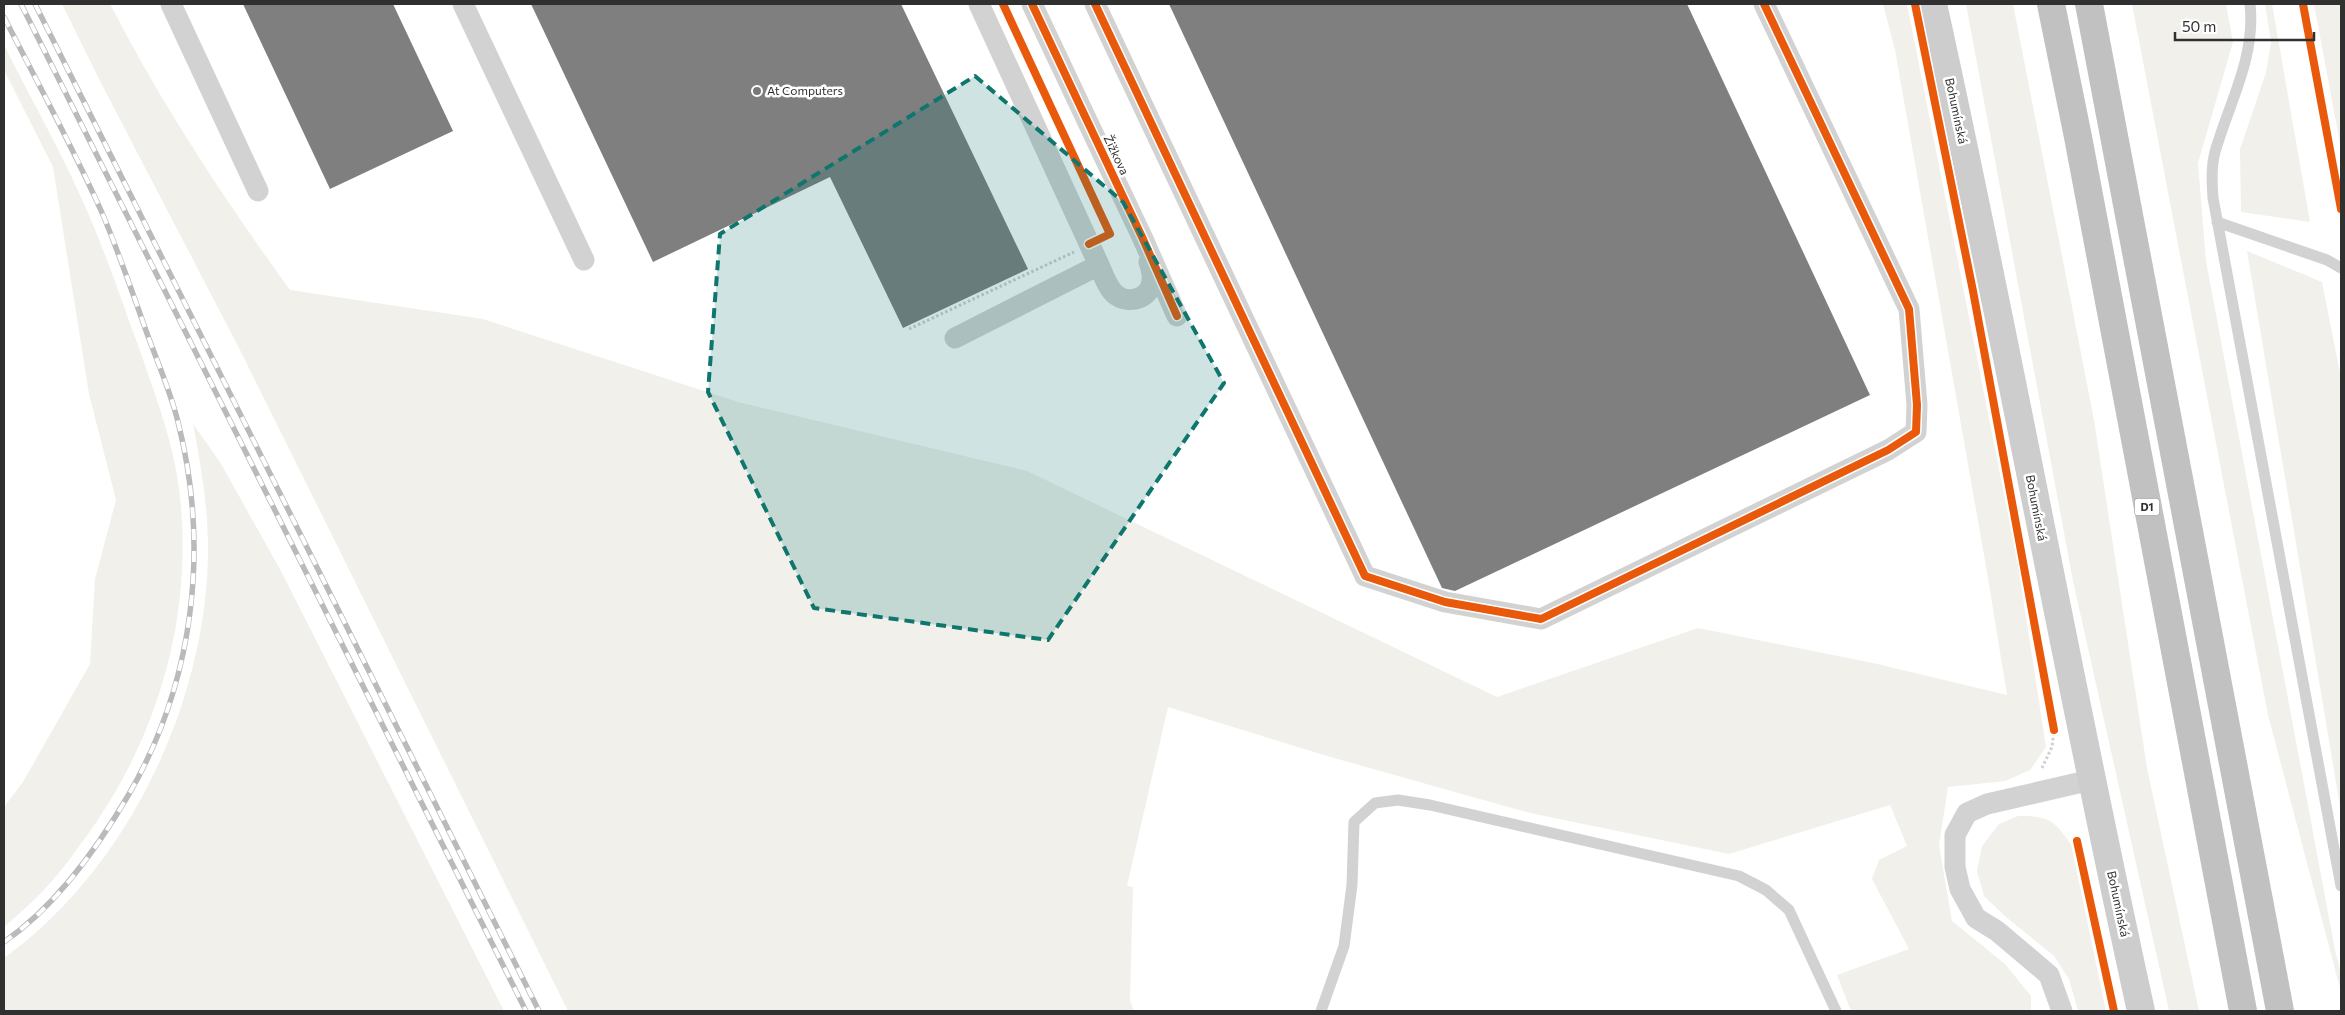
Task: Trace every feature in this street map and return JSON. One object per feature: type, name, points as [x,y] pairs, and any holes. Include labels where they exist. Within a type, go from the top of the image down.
[{"type":"highway","name":"D1","points":[[2051,4],[2080,147],[2243,1011]]},
{"type":"highway","points":[[2089,4],[2114,127],[2153,345],[2280,1011]]},
{"type":"main road","name":"Bohumínská","points":[[1933,4],[1968,168],[2091,780],[2141,1011]]},
{"type":"street","points":[[171,4],[258,191]]},
{"type":"street","points":[[463,4],[584,260]]},
{"type":"street","points":[[979,4],[1099,265],[1113,292],[1130,300],[1141,298],[1150,289],[1152,282],[1143,238]]},
{"type":"street","name":"Žižkova","points":[[1032,4],[1143,238],[1177,316]]},
{"type":"street","points":[[1095,4],[1365,576],[1445,602],[1541,619],[1888,450],[1916,432],[1917,405],[1909,309],[1764,4]]},
{"type":"street","points":[[955,338],[1099,265]]},
{"type":"street","points":[[2062,1011],[2049,975],[1997,931],[1976,918],[1960,889],[1955,867],[1955,835],[1967,814],[1987,804],[2091,780]]},
{"type":"lane","points":[[2250,4],[2250,38],[2244,70],[2215,154],[2212,177],[2217,222],[2341,886]]},
{"type":"lane","points":[[2217,222],[2327,260],[2341,268]]},
{"type":"lane","points":[[1321,1011],[1344,946],[1352,885],[1354,822],[1375,802],[1398,800],[1430,805],[1739,876],[1766,890],[1789,910],[1836,1011]]},
{"type":"path","points":[[909,329],[1089,244]]},
{"type":"path","points":[[2042,768],[2052,747],[2053,720]]},
{"type":"highlighted area","points":[[975,76],[1123,202],[1224,383],[1048,640],[814,608],[708,392],[720,234]]},
{"type":"shaded area","points":[[62,4],[110,4],[150,78],[194,150],[290,290],[483,319],[738,402],[1027,471],[1497,697],[1698,628],[1873,663],[2007,695],[1895,50],[1883,4],[1907,4],[2018,565],[2046,747],[2030,770],[2005,781],[1948,787],[1939,845],[1952,921],[2005,964],[2031,996],[2031,1011],[1851,1011],[1837,975],[1909,949],[1872,879],[1879,860],[1907,846],[1890,805],[1729,854],[1530,813],[1327,756],[1168,707],[1127,886],[1133,887],[1130,1000],[1134,1011],[568,1011],[240,350]]},
{"type":"shaded area","points":[[1966,4],[2013,4],[2094,420],[2147,768],[2199,1011],[2169,1011],[2073,581]]},
{"type":"shaded area","points":[[2132,4],[2226,4],[2233,42],[2198,163],[2206,261],[2335,950],[2341,973],[2341,992],[2268,715]]},
{"type":"shaded area","points":[[2265,4],[2272,4],[2310,222],[2241,212],[2240,149],[2266,73],[2271,42]]},
{"type":"shaded area","points":[[2314,4],[2341,4],[2341,149]]},
{"type":"shaded area","points":[[4,45],[81,198],[104,252],[153,387],[171,446],[179,486],[183,552],[180,597],[173,641],[148,725],[130,765],[108,804],[63,868],[40,894],[4,927],[4,807],[23,782],[90,664],[95,579],[116,500],[89,394],[53,167],[4,70]]},
{"type":"shaded area","points":[[2247,251],[2322,282],[2341,378],[2341,812]]},
{"type":"shaded area","points":[[193,424],[220,462],[282,573],[504,1011],[4,1011],[4,958],[48,921],[88,878],[123,829],[153,777],[176,721],[194,664],[204,606],[208,548],[205,501]]},
{"type":"shaded area","points":[[2018,816],[2044,818],[2054,824],[2071,844],[2106,1011],[2078,1011],[2069,979],[2054,956],[2006,917],[1984,896],[1977,871],[1982,846],[1999,824]]},
{"type":"building","points":[[243,4],[393,4],[453,131],[330,189]]},
{"type":"building","name":"At Computers","points":[[531,4],[901,4],[1028,269],[903,328],[830,177],[653,262]]},
{"type":"building","points":[[1169,4],[1687,4],[1870,395],[1455,591],[1442,588]]},
{"type":"railway","points":[[21,4],[526,1011]]},
{"type":"railway","points":[[35,4],[539,1011]]},
{"type":"railway","points":[[4,17],[103,215],[171,397],[188,470],[193,518],[194,566],[190,613],[182,660],[169,706],[151,751],[117,815],[89,856],[58,894],[23,928],[4,942]]},
{"type":"cycle path","points":[[1003,4],[1110,234],[1089,244]]},
{"type":"cycle path","points":[[1032,4],[1143,239],[1177,316]]},
{"type":"cycle path","points":[[1095,4],[1365,576],[1445,602],[1541,619],[1888,450],[1916,432],[1917,405],[1909,309],[1764,4]]},
{"type":"cycle path","points":[[1915,4],[1973,291],[2054,730]]},
{"type":"cycle path","points":[[2303,4],[2341,209]]},
{"type":"cycle path","points":[[2077,841],[2114,1011]]},
{"type":"place","name":"At Computers","points":[[757,91]]}]
